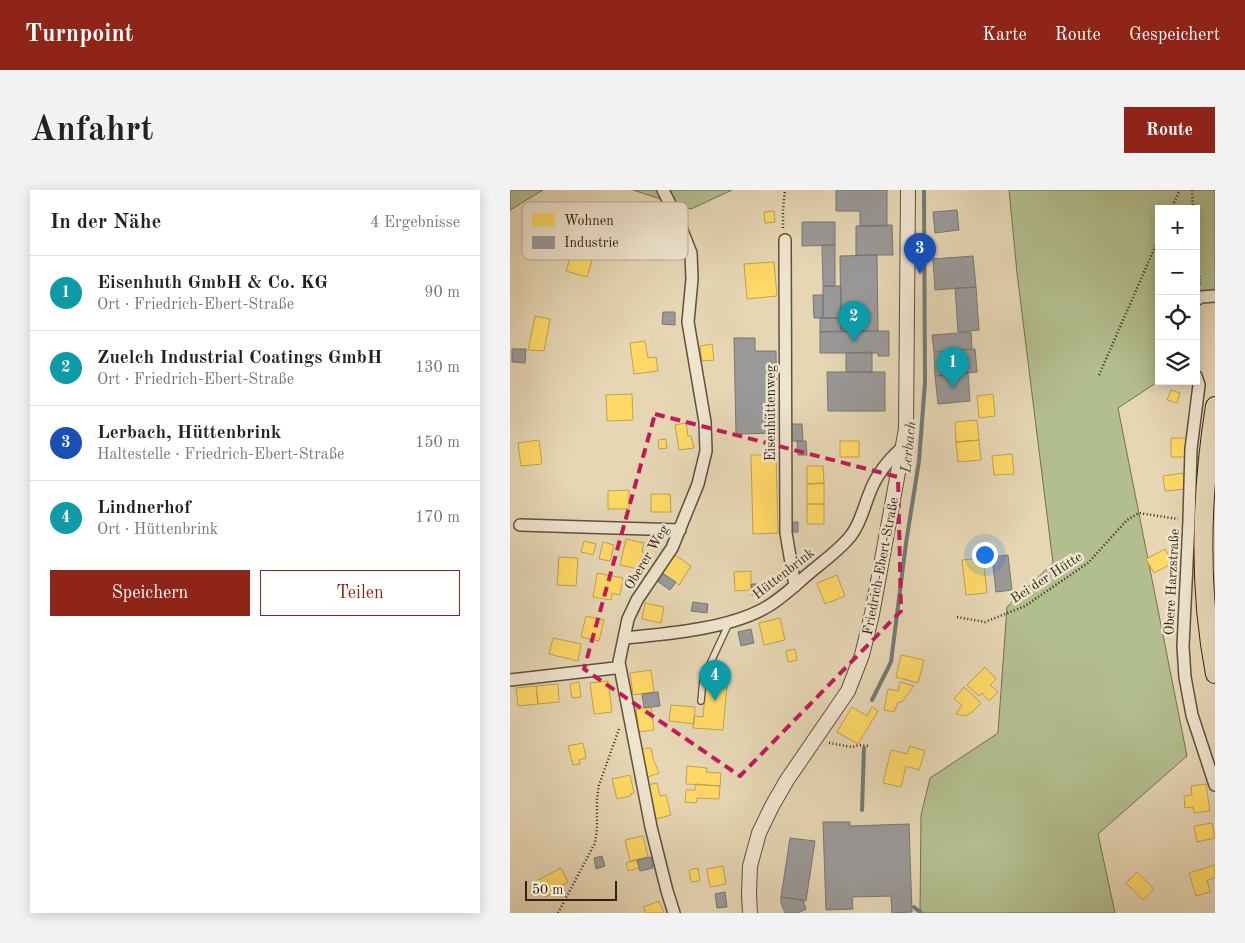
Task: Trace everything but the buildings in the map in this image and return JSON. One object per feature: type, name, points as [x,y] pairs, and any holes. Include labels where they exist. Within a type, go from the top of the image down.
[{"type":"main road","points":[[1215,406],[1208,460],[1203,532],[1206,618],[1215,674]]},
{"type":"street","name":"Oberer Weg","points":[[663,190],[669,202]]},
{"type":"street","name":"Friedrich-Ebert-Straße","points":[[750,913],[750,866],[759,833],[787,780],[848,691],[862,655],[880,576],[906,429],[908,190]]},
{"type":"street","name":"Eisenhüttenweg","points":[[785,240],[786,533],[795,586]]},
{"type":"street","name":"Oberer Weg","points":[[674,913],[651,827],[619,662],[628,620],[634,607],[672,548],[692,501],[706,451],[706,432],[688,322],[692,280],[691,253],[688,245]]},
{"type":"street","points":[[1200,299],[1215,296]]},
{"type":"street","name":"Obere Harzstraße","points":[[1199,385],[1191,449],[1183,646],[1185,677],[1192,715],[1215,785]]},
{"type":"street","name":"Hüttenbrink","points":[[624,638],[686,631],[744,617],[768,607],[795,586],[852,534],[858,524],[875,481],[888,461],[904,446]]},
{"type":"street","points":[[520,525],[680,530]]},
{"type":"street","points":[[510,680],[615,668]]},
{"type":"lane","points":[[700,701],[703,679],[730,621]]},
{"type":"path","points":[[785,190],[782,210],[785,240]]},
{"type":"path","points":[[1173,205],[1180,190]]},
{"type":"path","points":[[1192,190],[1193,205]]},
{"type":"path","points":[[1099,375],[1155,247]]},
{"type":"path","points":[[1196,250],[1199,295]]},
{"type":"path","name":"Bei der Hütte","points":[[957,617],[985,622],[1025,606],[1088,563],[1127,520],[1139,513],[1189,521]]},
{"type":"path","points":[[558,913],[594,843],[597,828],[599,786],[628,709]]},
{"type":"path","points":[[829,743],[852,747],[859,745],[870,746]]},
{"type":"highlighted area","points":[[655,414],[898,477],[901,611],[740,776],[584,669]]},
{"type":"green space","points":[[510,190],[543,190],[522,202],[510,210]]},
{"type":"green space","points":[[633,190],[732,190],[691,209],[688,208],[688,202],[670,202]]},
{"type":"green space","points":[[1009,190],[1215,190],[1215,291],[1200,294],[1200,205],[1155,205],[1155,384],[1118,408],[1187,756],[1098,834],[1115,913],[920,913],[921,815],[930,778],[998,733],[1007,607],[1053,563],[1017,273]]},
{"type":"waterway","name":"Lerbach","points":[[872,700],[891,662],[906,543],[919,461],[925,382],[924,190]]},
{"type":"waterway","name":"Lerbach","points":[[862,810],[864,748]]},
{"type":"waterway","name":"Lerbach","points":[[914,907],[921,913]]},
{"type":"place","name":"Lerbach, Hüttenbrink","points":[[920,274]]},
{"type":"place","name":"Zuelch Industrial Coatings GmbH","points":[[854,342]]},
{"type":"place","name":"Eisenhuth GmbH & Co. KG","points":[[953,388]]},
{"type":"place","name":"Lindnerhof","points":[[715,701]]}]
